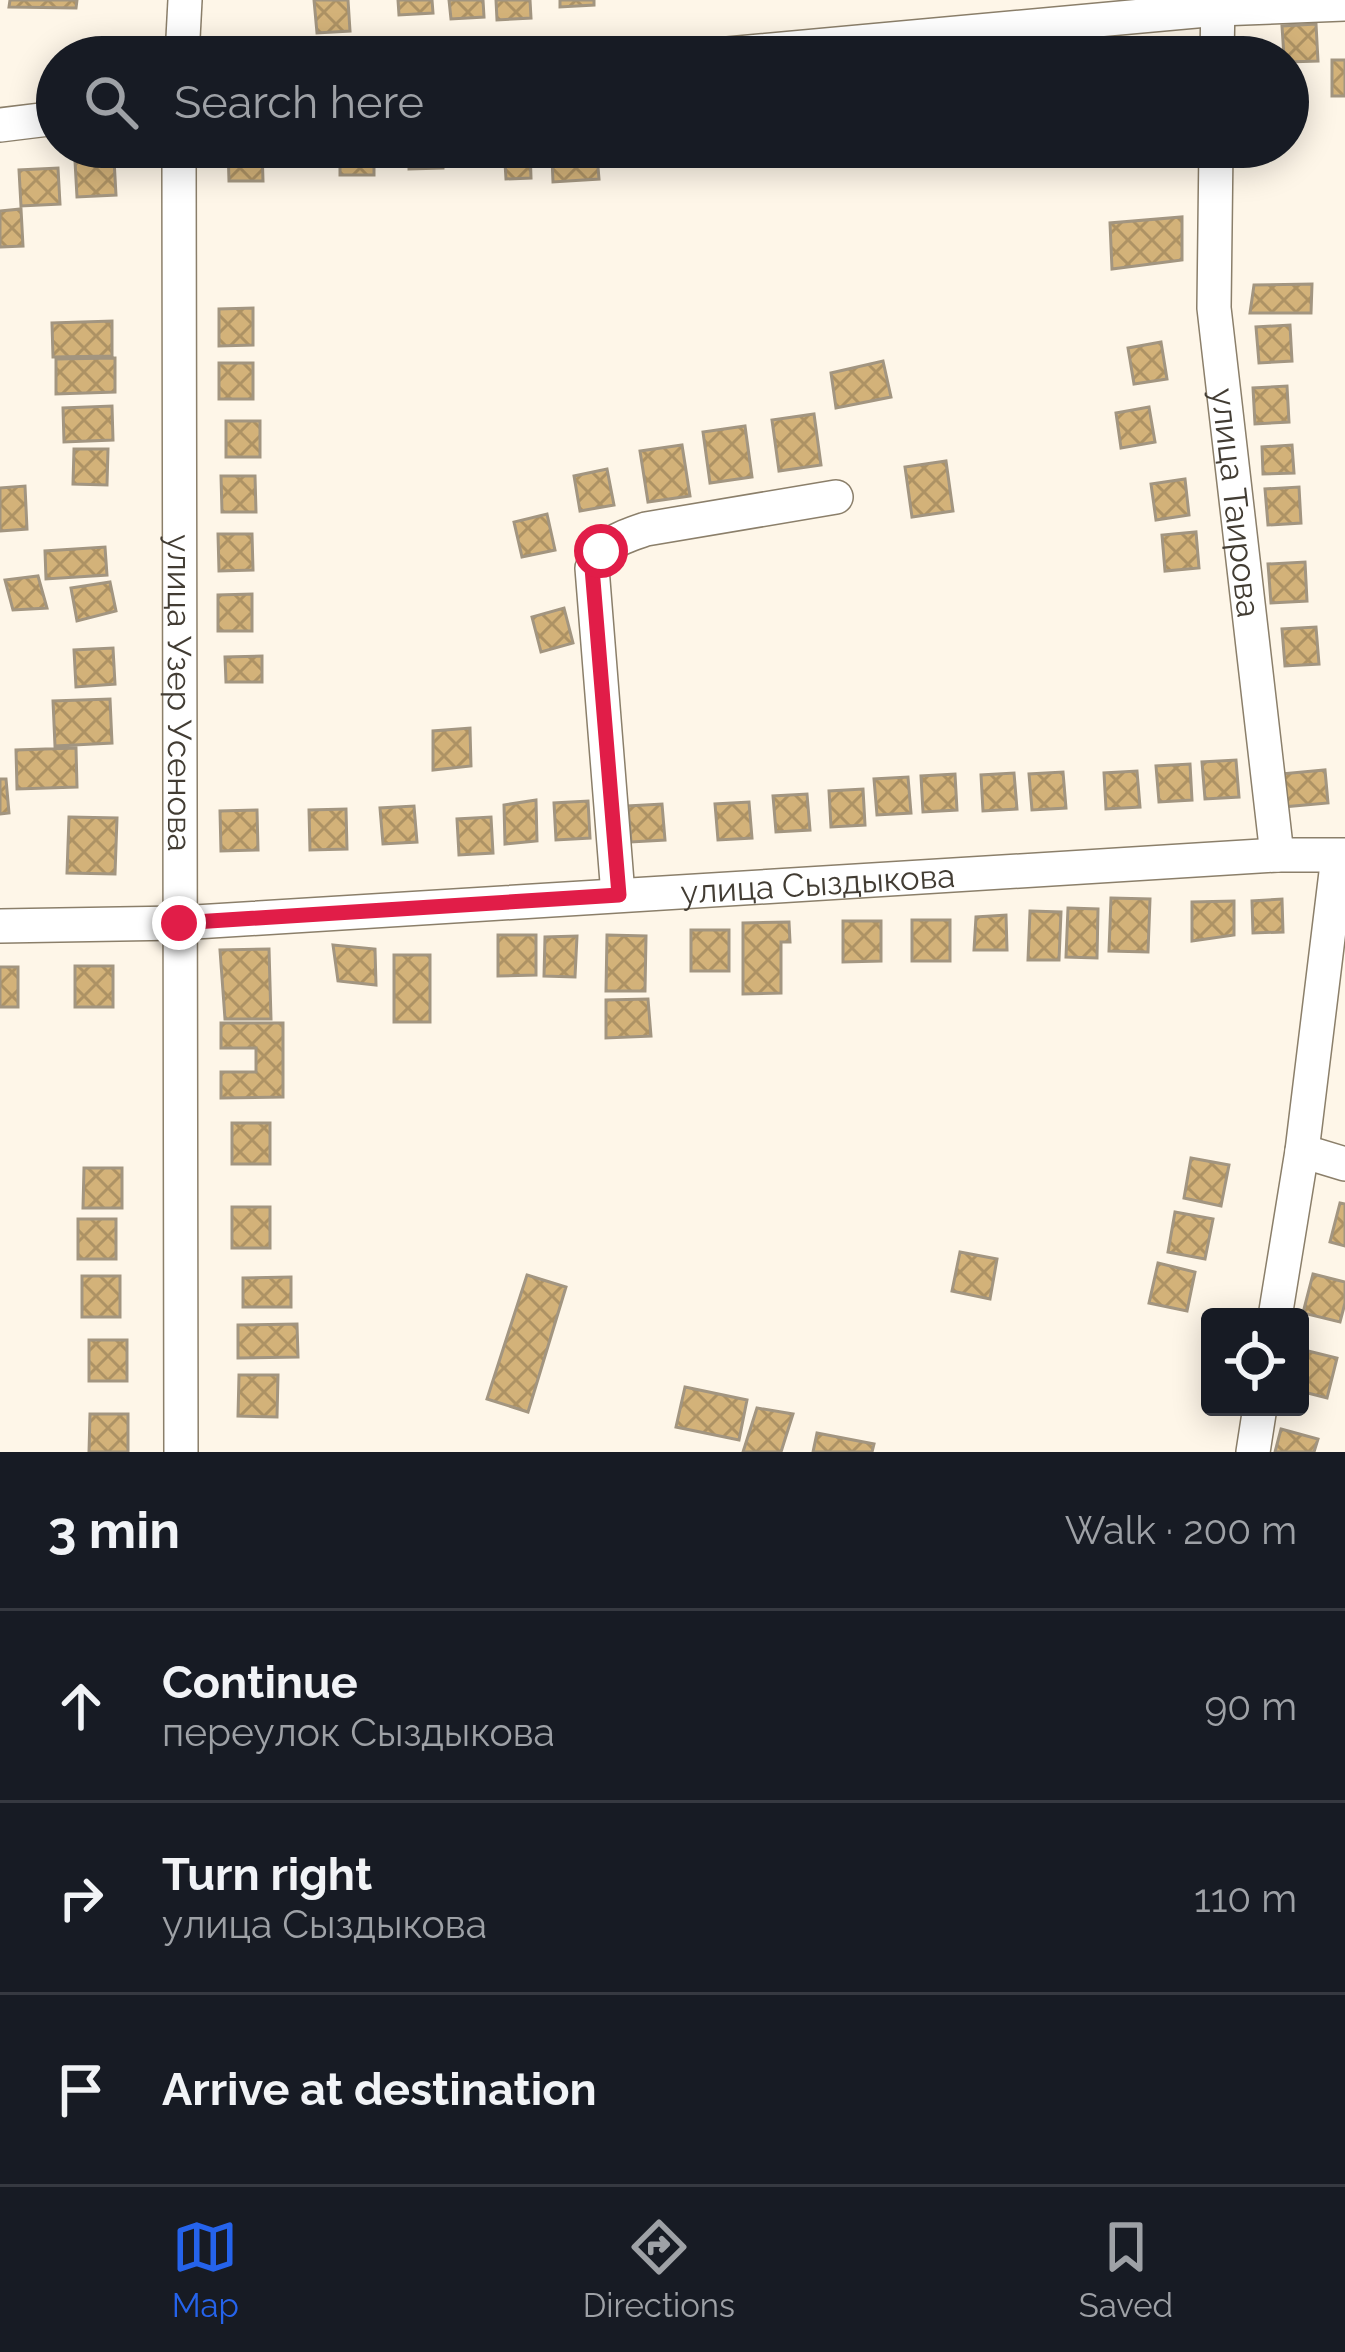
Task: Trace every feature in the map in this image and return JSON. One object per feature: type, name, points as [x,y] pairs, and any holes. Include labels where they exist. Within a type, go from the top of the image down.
[{"type":"street","points":[[183,36],[185,0]]},
{"type":"street","points":[[906,36],[1218,5],[1345,4]]},
{"type":"street","points":[[1217,36],[1218,5]]},
{"type":"street","points":[[0,125],[36,121]]},
{"type":"street","name":"улица Узер Усенова","points":[[179,168],[181,1452]]},
{"type":"street","name":"улица Таирова","points":[[1216,168],[1214,308],[1277,855]]},
{"type":"street","points":[[619,895],[592,568],[601,551],[619,538],[646,529],[836,497]]},
{"type":"street","name":"улица Сыздыкова","points":[[0,926],[179,923],[1277,855],[1341,856]]},
{"type":"street","points":[[1277,1308],[1303,1151],[1341,856]]},
{"type":"street","points":[[1303,1151],[1345,1164]]},
{"type":"street","points":[[1252,1452],[1258,1416]]},
{"type":"building","points":[[10,0],[77,0],[76,8],[9,7]]},
{"type":"building","points":[[314,0],[348,0],[350,31],[317,33]]},
{"type":"building","points":[[398,0],[432,0],[433,13],[399,15]]},
{"type":"building","points":[[449,0],[483,0],[484,17],[451,19]]},
{"type":"building","points":[[496,0],[530,0],[531,18],[497,20]]},
{"type":"building","points":[[560,0],[594,0],[594,5],[560,7]]},
{"type":"building","points":[[1316,24],[1318,61],[1309,61],[1309,36],[1283,36],[1282,26]]},
{"type":"building","points":[[1332,60],[1345,60],[1345,96],[1332,96]]},
{"type":"building","points":[[58,168],[60,204],[21,206],[19,170]]},
{"type":"building","points":[[75,168],[114,168],[116,195],[77,197]]},
{"type":"building","points":[[229,168],[263,168],[263,181],[229,181]]},
{"type":"building","points":[[340,168],[374,168],[374,175],[340,175]]},
{"type":"building","points":[[505,168],[531,168],[531,178],[506,179]]},
{"type":"building","points":[[552,168],[598,168],[599,179],[553,182]]},
{"type":"building","points":[[21,209],[23,246],[0,247],[0,211]]},
{"type":"building","points":[[1182,217],[1182,260],[1112,269],[1110,223]]},
{"type":"building","points":[[1312,284],[1311,313],[1250,313],[1254,285]]},
{"type":"building","points":[[253,308],[253,345],[219,346],[219,309]]},
{"type":"building","points":[[112,321],[112,356],[53,357],[52,323]]},
{"type":"building","points":[[1290,325],[1292,361],[1259,363],[1256,327]]},
{"type":"building","points":[[1161,342],[1167,379],[1134,384],[1128,348]]},
{"type":"building","points":[[115,358],[115,392],[56,394],[56,359]]},
{"type":"building","points":[[883,361],[891,397],[836,408],[831,373]]},
{"type":"building","points":[[219,363],[253,363],[253,399],[219,399]]},
{"type":"building","points":[[1287,386],[1289,422],[1255,424],[1253,388]]},
{"type":"building","points":[[112,406],[113,440],[64,442],[63,408]]},
{"type":"building","points":[[1149,407],[1155,442],[1121,448],[1116,413]]},
{"type":"building","points":[[814,414],[821,465],[779,471],[772,420]]},
{"type":"building","points":[[226,421],[260,421],[260,457],[226,457]]},
{"type":"building","points":[[745,426],[752,477],[710,483],[703,432]]},
{"type":"building","points":[[682,445],[690,496],[648,502],[640,451]]},
{"type":"building","points":[[1292,445],[1294,473],[1263,474],[1262,447]]},
{"type":"building","points":[[74,449],[108,449],[107,485],[73,484]]},
{"type":"building","points":[[946,461],[953,511],[912,517],[905,467]]},
{"type":"building","points":[[607,469],[614,505],[580,511],[574,476]]},
{"type":"building","points":[[221,476],[255,476],[256,512],[222,512]]},
{"type":"building","points":[[1185,479],[1189,515],[1156,520],[1151,484]]},
{"type":"building","points":[[25,486],[27,529],[0,531],[0,488]]},
{"type":"building","points":[[1299,487],[1301,523],[1268,525],[1265,489]]},
{"type":"building","points":[[547,514],[555,550],[522,557],[514,522]]},
{"type":"building","points":[[1196,532],[1199,568],[1165,571],[1162,535]]},
{"type":"building","points":[[218,534],[252,534],[253,570],[219,571]]},
{"type":"building","points":[[105,547],[107,575],[46,579],[45,551]]},
{"type":"building","points":[[1305,562],[1307,601],[1271,603],[1268,564]]},
{"type":"building","points":[[38,576],[47,608],[13,610],[5,580]]},
{"type":"building","points":[[110,582],[116,611],[77,621],[71,588]]},
{"type":"building","points":[[252,594],[252,631],[218,631],[218,595]]},
{"type":"building","points":[[564,608],[573,643],[541,652],[532,617]]},
{"type":"building","points":[[1316,627],[1319,664],[1285,666],[1282,629]]},
{"type":"building","points":[[113,648],[115,684],[76,687],[74,650]]},
{"type":"building","points":[[262,656],[262,682],[226,682],[225,657]]},
{"type":"building","points":[[110,699],[112,743],[55,746],[53,701]]},
{"type":"building","points":[[470,728],[471,766],[433,770],[433,731]]},
{"type":"building","points":[[76,748],[77,787],[17,789],[16,750]]},
{"type":"building","points":[[1236,760],[1239,797],[1205,799],[1202,762]]},
{"type":"building","points":[[1190,764],[1192,800],[1159,802],[1156,766]]},
{"type":"building","points":[[1325,770],[1328,803],[1282,807],[1280,774]]},
{"type":"building","points":[[1137,771],[1140,807],[1106,809],[1104,773]]},
{"type":"building","points":[[1063,772],[1066,808],[1032,810],[1029,774]]},
{"type":"building","points":[[1014,773],[1017,809],[983,811],[981,775]]},
{"type":"building","points":[[955,774],[957,810],[923,812],[921,776]]},
{"type":"building","points":[[908,777],[911,813],[877,815],[874,779]]},
{"type":"building","points":[[0,779],[6,779],[9,813],[0,814]]},
{"type":"building","points":[[863,789],[865,825],[831,827],[829,791]]},
{"type":"building","points":[[807,794],[810,830],[776,832],[773,796]]},
{"type":"building","points":[[536,800],[537,841],[505,844],[504,805]]},
{"type":"building","points":[[588,801],[590,838],[556,840],[554,803]]},
{"type":"building","points":[[749,802],[752,838],[718,840],[715,804]]},
{"type":"building","points":[[662,804],[665,840],[631,842],[628,806]]},
{"type":"building","points":[[414,806],[417,842],[383,844],[380,808]]},
{"type":"building","points":[[346,809],[347,849],[310,850],[309,810]]},
{"type":"building","points":[[257,810],[258,850],[221,851],[220,811]]},
{"type":"building","points":[[69,817],[117,818],[115,874],[67,873]]},
{"type":"building","points":[[491,817],[493,853],[459,855],[457,819]]},
{"type":"building","points":[[1111,898],[1150,899],[1148,952],[1109,951]]},
{"type":"building","points":[[1282,899],[1283,932],[1253,933],[1252,901]]},
{"type":"building","points":[[1234,901],[1234,935],[1192,941],[1192,902]]},
{"type":"building","points":[[1068,908],[1098,909],[1097,958],[1066,957]]},
{"type":"building","points":[[1030,911],[1061,912],[1059,960],[1028,960]]},
{"type":"building","points":[[1006,915],[1007,950],[974,950],[976,917]]},
{"type":"building","points":[[912,920],[950,920],[950,961],[912,961]]},
{"type":"building","points":[[843,921],[881,921],[881,961],[843,962]]},
{"type":"building","points":[[789,922],[790,942],[781,942],[781,993],[743,994],[743,923]]},
{"type":"building","points":[[691,930],[729,930],[729,971],[691,971]]},
{"type":"building","points":[[498,935],[536,935],[536,975],[498,976]]},
{"type":"building","points":[[607,935],[646,936],[645,991],[606,991]]},
{"type":"building","points":[[577,936],[575,977],[544,976],[545,937]]},
{"type":"building","points":[[333,945],[375,949],[376,985],[338,981]]},
{"type":"building","points":[[269,949],[271,1019],[225,1019],[220,950]]},
{"type":"building","points":[[394,955],[430,955],[430,1022],[394,1022]]},
{"type":"building","points":[[75,966],[113,966],[113,1007],[75,1007]]},
{"type":"building","points":[[0,967],[18,967],[18,1007],[0,1007]]},
{"type":"building","points":[[648,999],[651,1036],[606,1038],[606,1000]]},
{"type":"building","points":[[221,1023],[283,1023],[283,1097],[221,1098],[221,1072],[256,1072],[256,1048],[221,1048]]},
{"type":"building","points":[[232,1123],[270,1123],[270,1164],[232,1164]]},
{"type":"building","points":[[1191,1158],[1229,1165],[1221,1206],[1184,1198]]},
{"type":"building","points":[[84,1168],[122,1168],[122,1208],[83,1208]]},
{"type":"building","points":[[1340,1203],[1345,1204],[1345,1246],[1330,1242]]},
{"type":"building","points":[[232,1207],[270,1207],[270,1248],[232,1248]]},
{"type":"building","points":[[1175,1212],[1213,1219],[1205,1259],[1168,1252]]},
{"type":"building","points":[[78,1219],[116,1219],[116,1259],[78,1259]]},
{"type":"building","points":[[960,1252],[997,1259],[990,1299],[952,1291]]},
{"type":"building","points":[[1158,1263],[1195,1272],[1187,1311],[1149,1303]]},
{"type":"building","points":[[1313,1274],[1345,1282],[1340,1322],[1309,1314],[1309,1308],[1304,1308]]},
{"type":"building","points":[[527,1275],[566,1287],[528,1412],[487,1399]]},
{"type":"building","points":[[82,1276],[120,1276],[120,1317],[82,1317]]},
{"type":"building","points":[[291,1277],[291,1307],[243,1307],[243,1278]]},
{"type":"building","points":[[297,1324],[298,1357],[238,1358],[238,1325]]},
{"type":"building","points":[[89,1340],[127,1340],[127,1381],[89,1381]]},
{"type":"building","points":[[1309,1351],[1337,1358],[1327,1398],[1309,1393]]},
{"type":"building","points":[[239,1375],[278,1375],[277,1417],[238,1416]]},
{"type":"building","points":[[685,1387],[747,1400],[739,1440],[676,1427]]},
{"type":"building","points":[[757,1408],[793,1414],[781,1452],[743,1452]]},
{"type":"building","points":[[90,1414],[128,1414],[128,1452],[89,1452]]},
{"type":"building","points":[[1281,1429],[1318,1439],[1314,1452],[1275,1452]]},
{"type":"building","points":[[817,1433],[874,1444],[872,1452],[813,1452]]},
{"type":"route","points":[[179,923],[619,895],[592,568],[601,551]]}]
